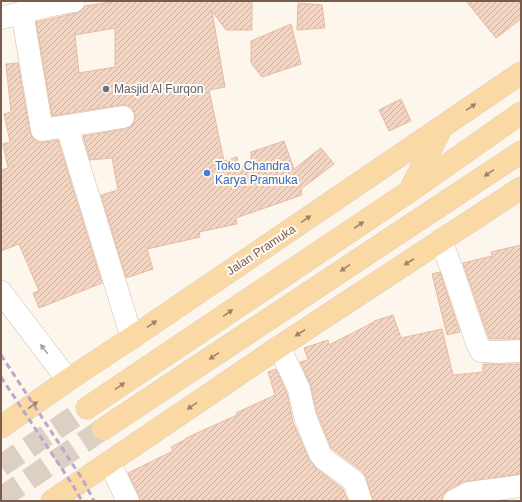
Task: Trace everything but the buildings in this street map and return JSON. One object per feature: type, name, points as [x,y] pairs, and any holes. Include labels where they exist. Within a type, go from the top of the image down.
[{"type":"main road","name":"Jalan Pramuka","points":[[1,427],[521,73]]},
{"type":"main road","points":[[87,408],[410,191],[521,113]]},
{"type":"main road","points":[[410,191],[442,126]]},
{"type":"main road","points":[[103,429],[521,152]]},
{"type":"main road","points":[[52,501],[280,347],[521,188]]},
{"type":"main road","points":[[412,224],[483,214]]},
{"type":"street","points":[[74,1],[56,3],[11,15],[42,130],[123,118]]},
{"type":"street","points":[[67,127],[132,338]]},
{"type":"street","points":[[441,240],[477,344],[481,351],[521,351]]},
{"type":"street","points":[[1,292],[68,380]]},
{"type":"street","points":[[280,347],[298,389],[305,417],[320,454],[354,481],[361,501]]},
{"type":"street","points":[[110,462],[128,501]]},
{"type":"street","points":[[454,501],[468,493],[521,486]]},
{"type":"tunnel","points":[[1,466],[87,408]]},
{"type":"tunnel","points":[[1,498],[103,429]]},
{"type":"railway","points":[[1,355],[83,480],[94,501]]},
{"type":"railway","points":[[1,377],[82,501]]},
{"type":"place","name":"Masjid Al Furqon","points":[[106,89]]},
{"type":"place","name":"Toko Chandra Karya Pramuka","points":[[207,173]]}]
